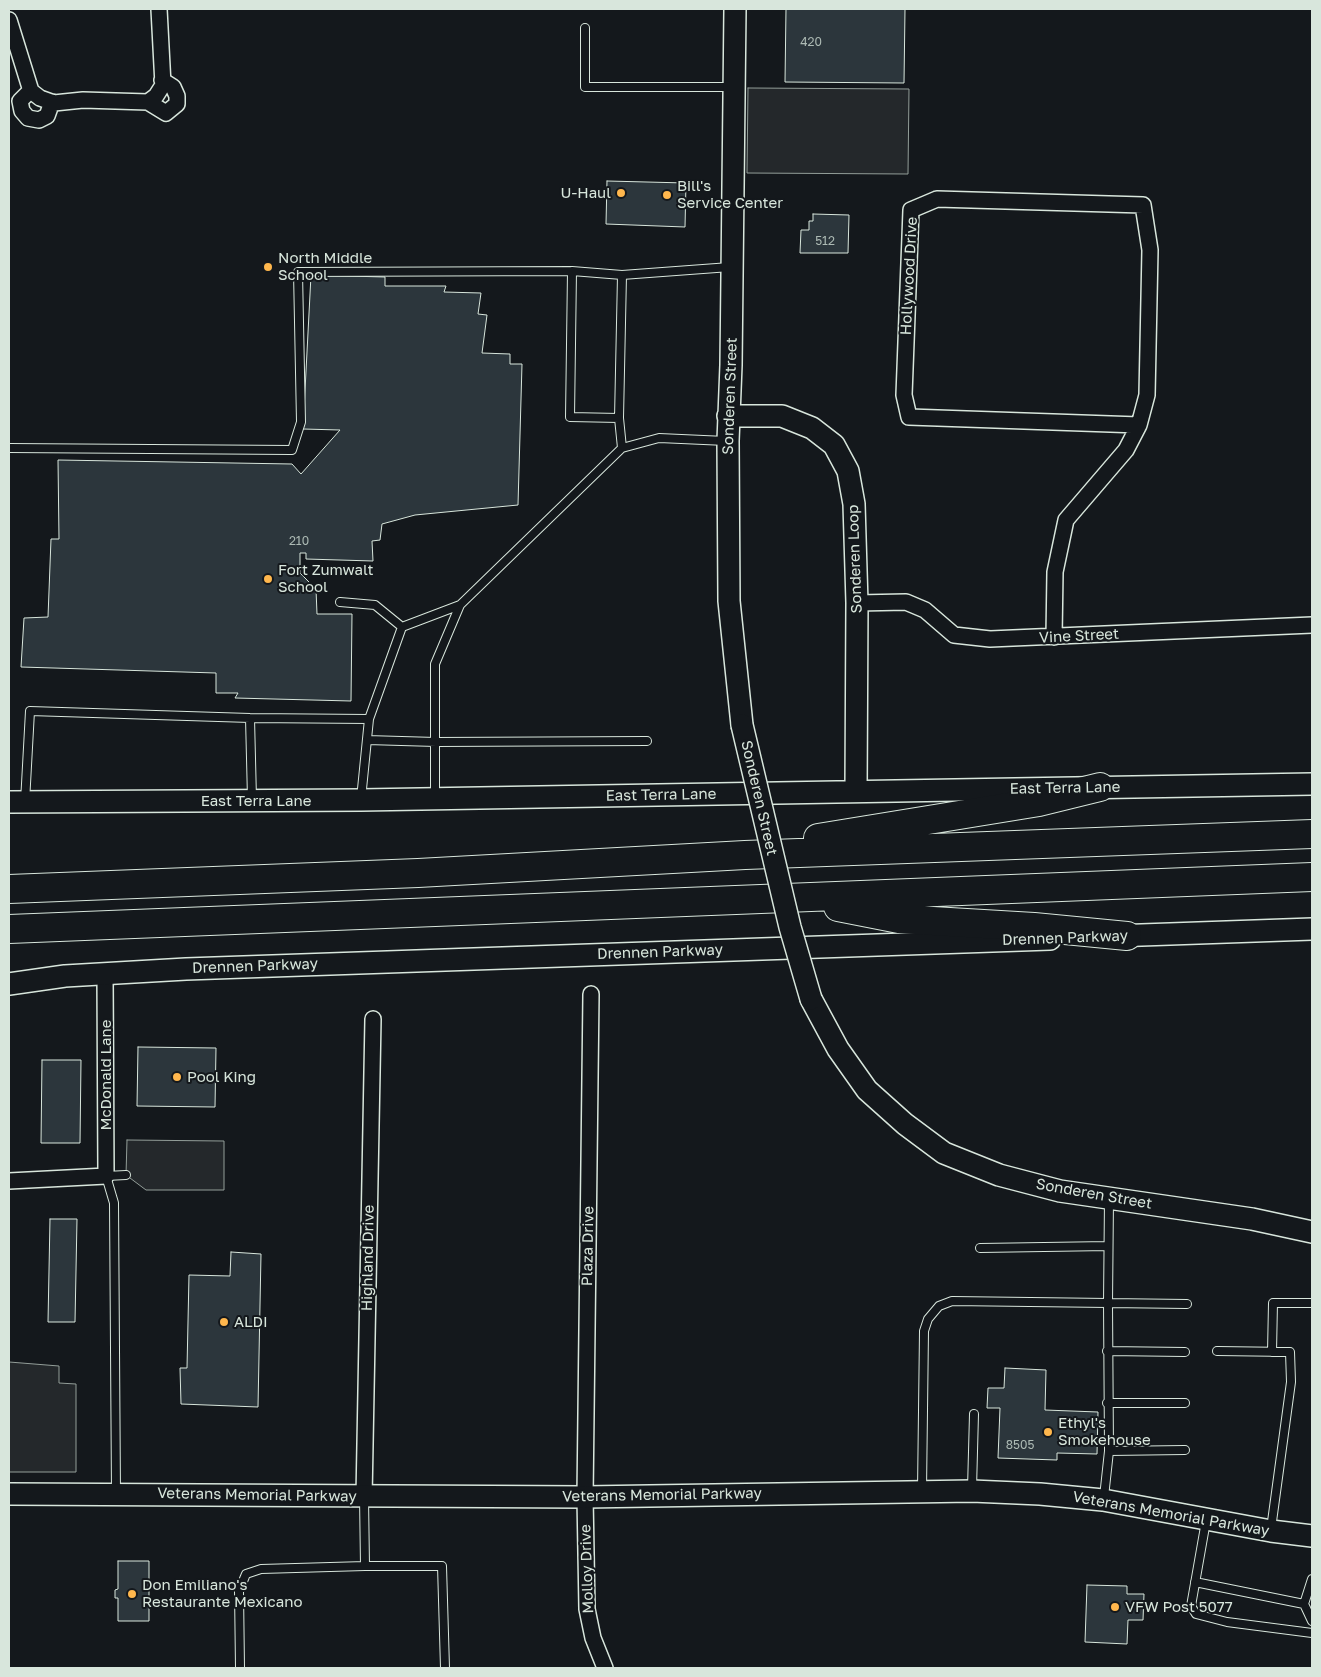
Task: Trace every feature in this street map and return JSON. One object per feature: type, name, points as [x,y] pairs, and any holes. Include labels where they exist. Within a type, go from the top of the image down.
[{"type":"highway","points":[[745,855],[815,838],[1040,802],[1100,787]]},
{"type":"highway","points":[[9,889],[418,873],[745,855],[1312,834]]},
{"type":"highway","points":[[9,929],[1312,877]]},
{"type":"highway","points":[[795,898],[899,919],[1034,927],[1127,936]]},
{"type":"street","points":[[148,102],[156,96],[163,85],[159,9]]},
{"type":"street","name":"Sonderen Street","points":[[735,9],[728,416],[729,601],[742,725],[785,909],[811,998],[838,1049],[867,1090],[905,1124],[944,1153],[999,1175],[1060,1191],[1252,1219],[1312,1232]]},
{"type":"street","points":[[9,20],[30,90],[40,98],[52,102],[83,100],[148,102],[166,113],[177,104],[177,96],[173,87],[162,80]]},
{"type":"street","points":[[30,90],[20,101],[22,111],[28,118],[39,120],[46,116],[52,102]]},
{"type":"street","name":"Hollywood Drive","points":[[1054,637],[1055,572],[1066,520],[1126,450],[1138,425],[1147,395],[1150,260],[1142,205],[937,200],[911,210],[904,395],[909,417],[1138,425]]},
{"type":"street","name":"Sonderen Loop","points":[[728,416],[782,416],[812,428],[834,445],[848,471],[854,504],[857,603],[856,790]]},
{"type":"street","name":"Vine Street","points":[[857,603],[906,602],[925,610],[954,635],[990,639],[1312,625]]},
{"type":"street","name":"East Terra Lane","points":[[17,802],[436,799],[856,790],[1312,784]]},
{"type":"street","name":"Drennen Parkway","points":[[9,984],[105,974],[265,966],[1312,929]]},
{"type":"street","name":"McDonald Lane","points":[[105,974],[106,1176]]},
{"type":"street","name":"Plaza Drive","points":[[584,1497],[591,994]]},
{"type":"street","name":"Highland Drive","points":[[364,1497],[373,1019]]},
{"type":"street","points":[[9,1181],[106,1176]]},
{"type":"street","name":"Veterans Memorial Parkway","points":[[9,1494],[584,1497],[972,1491],[1040,1494],[1103,1500],[1271,1532],[1312,1536]]},
{"type":"street","name":"Molloy Drive","points":[[584,1497],[587,1609],[593,1638],[605,1668]]},
{"type":"lane","points":[[585,28],[584,87],[734,87]]},
{"type":"lane","points":[[9,448],[292,450],[301,422],[298,272],[572,271],[622,275],[732,266]]},
{"type":"lane","points":[[572,271],[570,417],[619,418]]},
{"type":"lane","points":[[622,275],[619,418],[622,448]]},
{"type":"lane","points":[[436,799],[435,664],[460,605],[622,448],[659,438],[728,441]]},
{"type":"lane","points":[[340,602],[375,605],[402,627]]},
{"type":"lane","points":[[361,800],[369,719],[402,627],[460,605]]},
{"type":"lane","points":[[17,802],[30,710],[250,718],[369,719]]},
{"type":"lane","points":[[250,718],[252,801]]},
{"type":"lane","points":[[367,740],[436,742],[647,741]]},
{"type":"lane","points":[[116,1494],[114,1203],[106,1176],[126,1175]]},
{"type":"lane","points":[[1103,1500],[1109,1451],[1107,1351],[1109,1197]]},
{"type":"lane","points":[[980,1248],[1108,1246]]},
{"type":"lane","points":[[922,1492],[924,1331],[928,1318],[940,1306],[952,1301],[1187,1304]]},
{"type":"lane","points":[[1272,1352],[1273,1302],[1312,1303]]},
{"type":"lane","points":[[1107,1351],[1185,1352]]},
{"type":"lane","points":[[1217,1351],[1290,1352],[1291,1382],[1271,1532]]},
{"type":"lane","points":[[1107,1403],[1185,1403]]},
{"type":"lane","points":[[972,1491],[974,1414]]},
{"type":"lane","points":[[1109,1451],[1185,1450]]},
{"type":"lane","points":[[364,1497],[365,1566]]},
{"type":"lane","points":[[1207,1519],[1190,1606],[1196,1614],[1227,1622],[1312,1633]]},
{"type":"lane","points":[[240,1668],[240,1591],[246,1574],[261,1569],[365,1566],[442,1566],[445,1668]]},
{"type":"lane","points":[[1312,1579],[1304,1604],[1312,1621]]},
{"type":"lane","points":[[1195,1582],[1304,1604]]},
{"type":"shaded area","points":[[748,88],[909,89],[908,174],[747,173]]},
{"type":"shaded area","points":[[127,1140],[224,1141],[224,1190],[146,1190],[126,1175]]},
{"type":"shaded area","points":[[9,1362],[59,1366],[59,1383],[76,1384],[76,1472],[9,1472]]},
{"type":"building","points":[[786,9],[905,9],[904,83],[785,82]]},
{"type":"building","points":[[607,181],[686,183],[685,227],[606,224]]},
{"type":"building","points":[[813,214],[849,215],[848,253],[800,253],[801,230],[809,230],[809,221],[813,221]]},
{"type":"building","points":[[311,275],[385,277],[385,286],[446,286],[444,292],[481,293],[478,314],[487,315],[482,353],[510,354],[510,364],[522,364],[518,505],[415,515],[382,524],[380,540],[372,541],[373,561],[306,559],[306,553],[300,553],[300,573],[316,589],[317,614],[352,614],[351,701],[235,698],[238,693],[216,693],[216,673],[21,667],[24,618],[48,617],[51,539],[59,539],[58,460],[292,464],[301,474],[340,430],[303,429]]},
{"type":"building","name":"Pool King","points":[[138,1047],[216,1048],[215,1107],[137,1106]]},
{"type":"building","points":[[42,1060],[81,1060],[80,1143],[41,1143]]},
{"type":"building","points":[[50,1219],[77,1219],[75,1322],[48,1322]]},
{"type":"building","name":"ALDI","points":[[231,1252],[261,1254],[258,1407],[181,1404],[180,1368],[187,1368],[189,1275],[230,1276]]},
{"type":"building","name":"Ethyl's Smokehouse","points":[[1005,1368],[1046,1370],[1045,1410],[1098,1412],[1097,1454],[1057,1453],[1057,1460],[998,1458],[1000,1408],[987,1408],[988,1388],[1004,1388]]},
{"type":"building","name":"Don Emiliano's Restaurante Mexicano","points":[[118,1561],[149,1561],[149,1621],[118,1621],[118,1598],[115,1598],[115,1590],[118,1589]]},
{"type":"building","name":"VFW Post 5077","points":[[1087,1585],[1127,1586],[1127,1594],[1144,1594],[1143,1620],[1128,1620],[1127,1644],[1085,1642]]},
{"type":"place","name":"U-Haul","points":[[621,193]]},
{"type":"place","name":"Bill's Service Center","points":[[667,195]]},
{"type":"place","name":"North Middle School","points":[[268,267]]},
{"type":"place","name":"Fort Zumwalt School","points":[[268,579]]},
{"type":"place","name":"Pool King","points":[[177,1077]]},
{"type":"place","name":"ALDI","points":[[224,1322]]},
{"type":"place","name":"Ethyl's Smokehouse","points":[[1048,1432]]},
{"type":"place","name":"Don Emiliano's Restaurante Mexicano","points":[[132,1594]]},
{"type":"place","name":"VFW Post 5077","points":[[1115,1607]]}]
